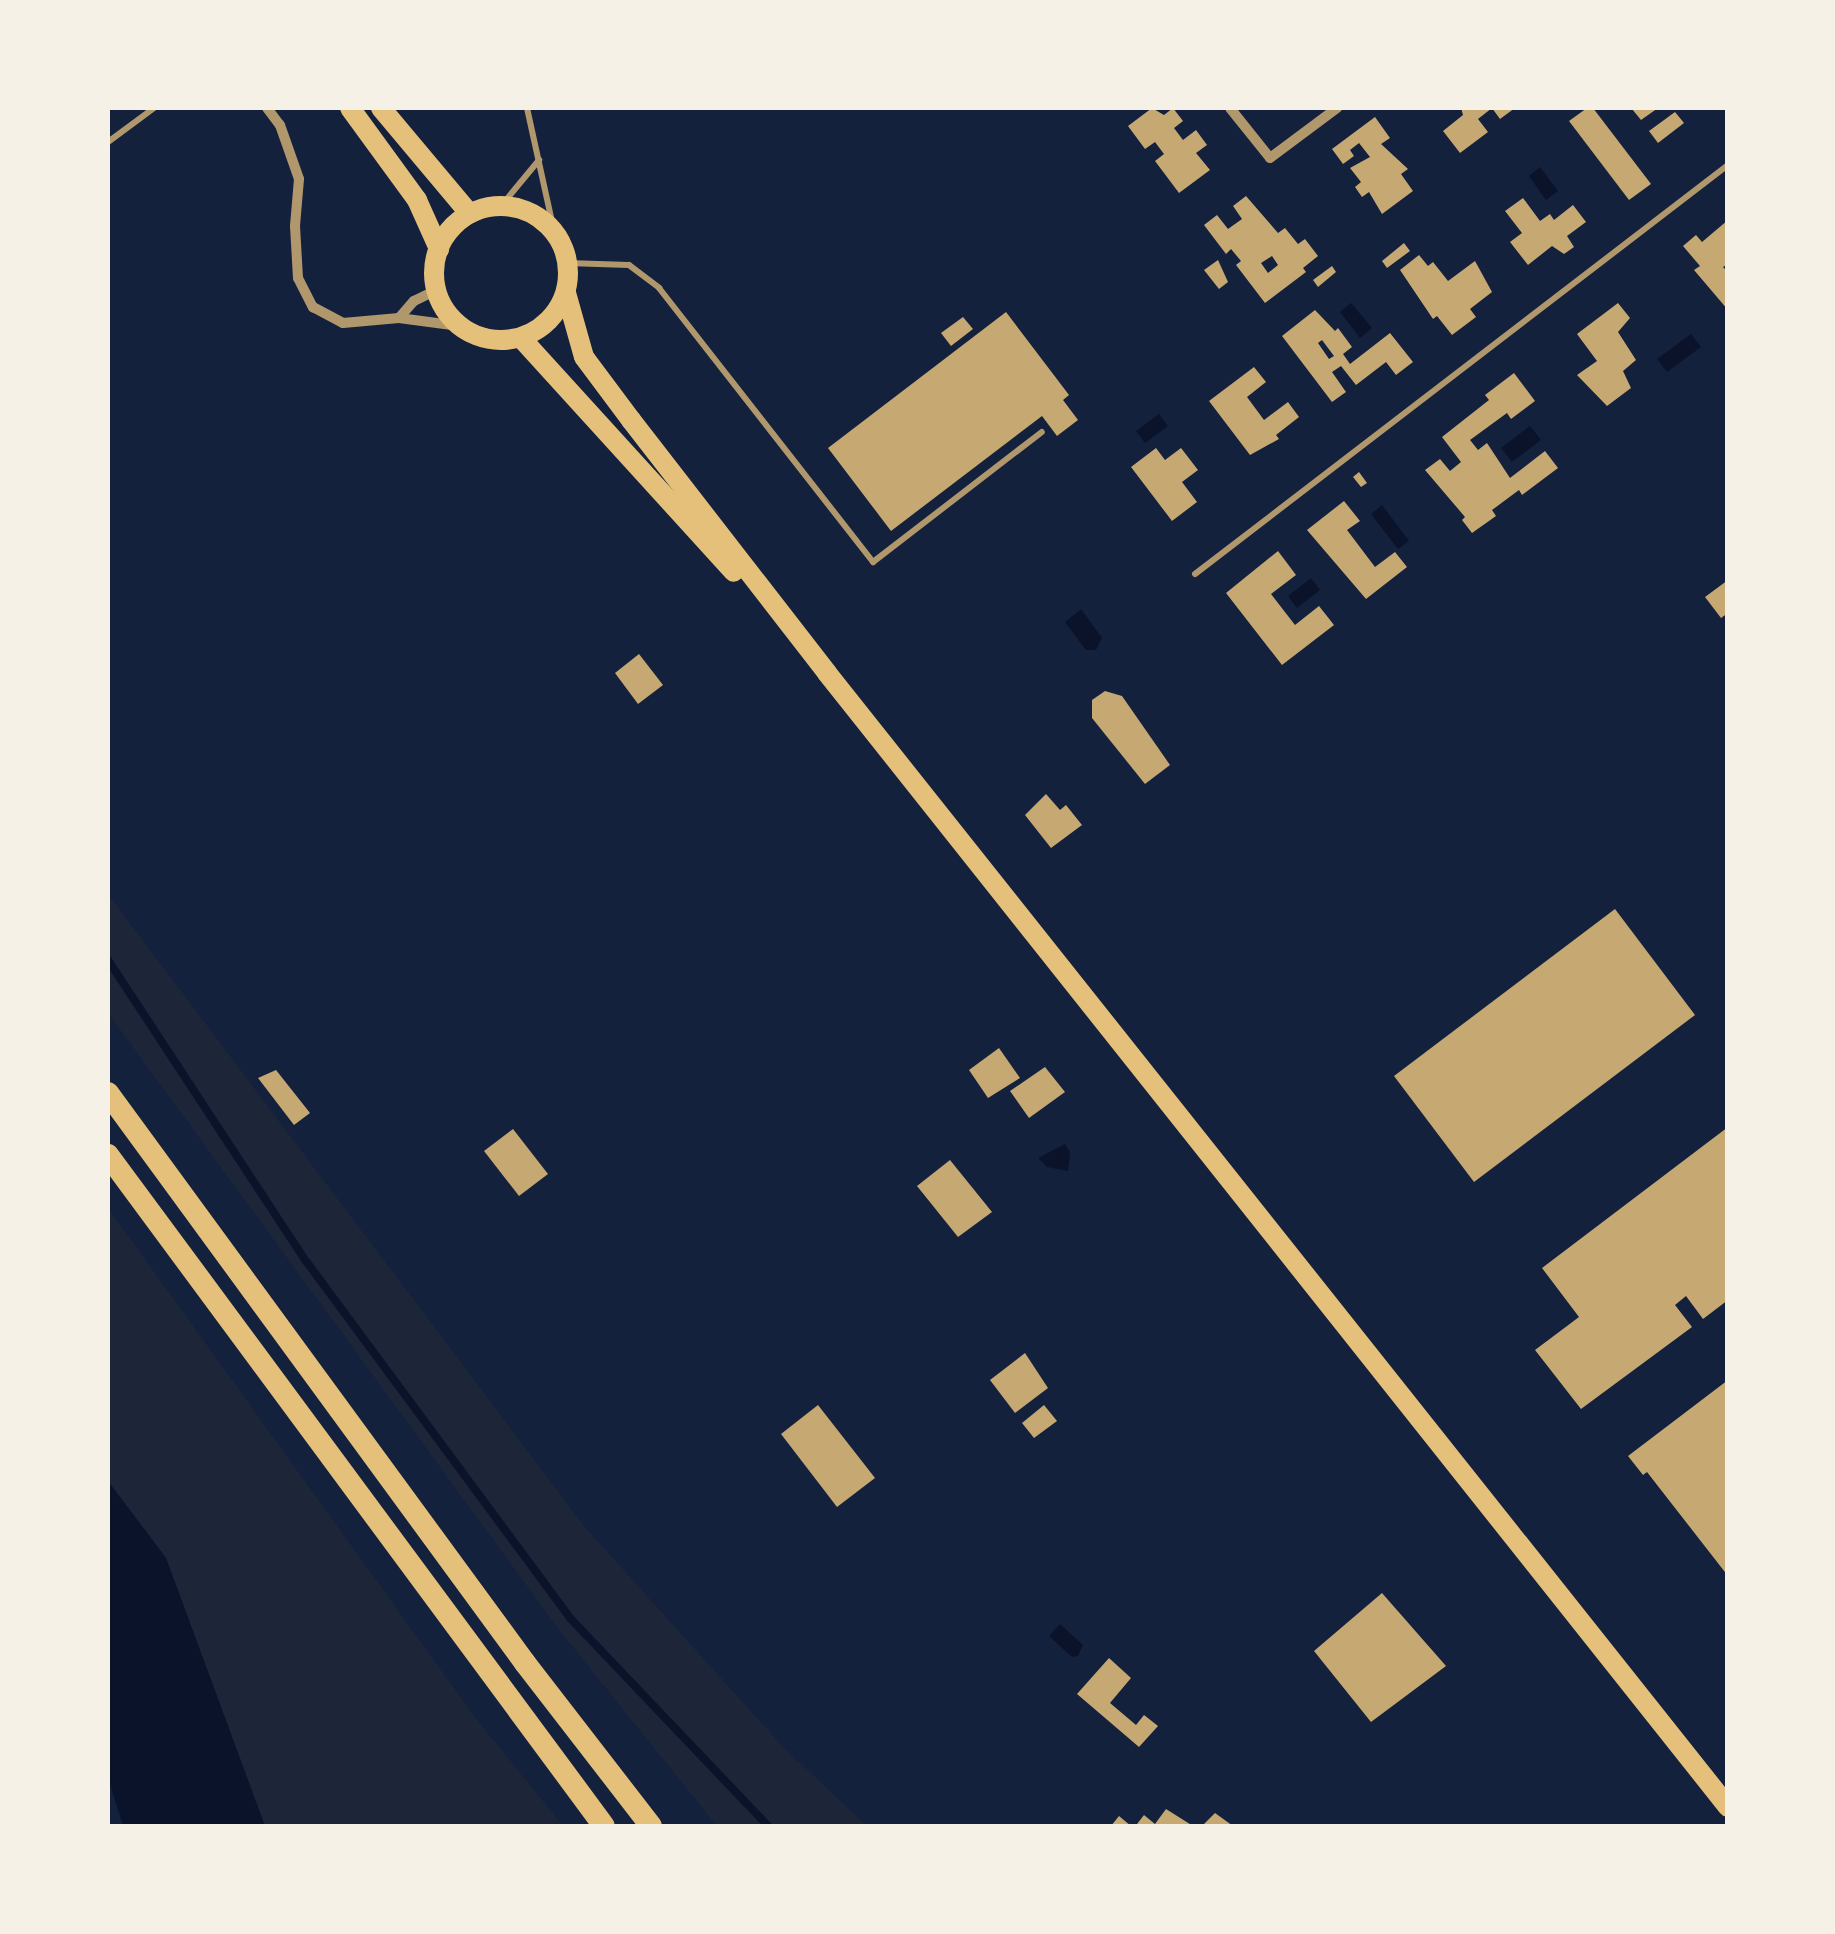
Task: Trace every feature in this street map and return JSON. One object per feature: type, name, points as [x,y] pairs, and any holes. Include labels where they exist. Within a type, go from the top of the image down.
[{"type":"highway","points":[[108,1093],[525,1663],[651,1826]]},
{"type":"highway","points":[[108,1155],[604,1826]]},
{"type":"main road","points":[[350,108],[417,200],[439,249],[436,290],[459,326],[489,339],[521,338],[556,313],[566,293]]},
{"type":"main road","points":[[381,108],[470,214]]},
{"type":"main road","points":[[439,249],[456,223],[470,214],[501,206],[537,217],[554,231],[567,263],[566,293],[584,356],[827,673],[1728,1807]]},
{"type":"main road","points":[[521,338],[827,673]]},
{"type":"street","points":[[267,108],[280,125],[299,179],[294,226],[298,278],[313,306],[343,323],[398,318],[459,326]]},
{"type":"street","points":[[1230,108],[1270,158],[1337,108]]},
{"type":"street","points":[[398,318],[414,301],[436,290]]},
{"type":"lane","points":[[108,142],[154,108]]},
{"type":"lane","points":[[528,108],[554,231]]},
{"type":"lane","points":[[501,206],[539,159]]},
{"type":"lane","points":[[1195,574],[1728,164]]},
{"type":"lane","points":[[567,263],[629,265],[659,288],[874,562],[1042,432]]},
{"type":"shaded area","points":[[1540,167],[1558,191],[1546,200],[1529,176]]},
{"type":"shaded area","points":[[1351,303],[1372,328],[1360,338],[1340,312]]},
{"type":"shaded area","points":[[1691,334],[1701,347],[1667,372],[1657,359]]},
{"type":"shaded area","points":[[1159,414],[1168,426],[1145,443],[1136,431]]},
{"type":"shaded area","points":[[1530,426],[1541,440],[1512,462],[1501,448]]},
{"type":"shaded area","points":[[1382,505],[1409,541],[1398,549],[1371,514]]},
{"type":"shaded area","points":[[1311,578],[1320,590],[1297,608],[1288,596]]},
{"type":"shaded area","points":[[1081,609],[1102,638],[1096,650],[1086,650],[1065,622]]},
{"type":"shaded area","points":[[108,894],[583,1525],[785,1749],[867,1826],[717,1826],[560,1631],[108,1013]]},
{"type":"shaded area","points":[[1065,1144],[1070,1152],[1068,1171],[1047,1167],[1038,1158]]},
{"type":"shaded area","points":[[108,1208],[474,1716],[563,1826],[265,1826],[166,1558],[108,1481]]},
{"type":"shaded area","points":[[108,1481],[166,1558],[265,1826],[123,1826],[108,1778]]},
{"type":"shaded area","points":[[1060,1624],[1083,1645],[1078,1656],[1072,1657],[1049,1636]]},
{"type":"building","points":[[1152,108],[1164,115],[1173,108],[1183,121],[1174,128],[1183,140],[1196,130],[1207,145],[1196,153],[1210,170],[1179,193],[1155,161],[1164,154],[1155,142],[1145,149],[1128,126]]},
{"type":"building","points":[[1461,108],[1492,108],[1478,119],[1488,132],[1460,153],[1443,131],[1463,115]]},
{"type":"building","points":[[1492,108],[1515,108],[1500,119]]},
{"type":"building","points":[[1593,108],[1651,184],[1629,200],[1569,121]]},
{"type":"building","points":[[1634,108],[1658,108],[1641,120],[1632,109]]},
{"type":"building","points":[[1675,112],[1684,123],[1658,143],[1649,131]]},
{"type":"building","points":[[1375,117],[1390,138],[1381,144],[1408,169],[1401,174],[1413,191],[1382,214],[1369,192],[1362,197],[1355,187],[1361,182],[1350,168],[1370,157],[1359,143],[1350,150],[1354,156],[1343,164],[1332,149]]},
{"type":"building","points":[[1246,196],[1278,233],[1285,228],[1298,244],[1305,239],[1318,256],[1303,268],[1306,272],[1265,303],[1236,265],[1241,261],[1231,249],[1226,254],[1204,225],[1217,215],[1228,229],[1242,219],[1233,206]],"holes":[[[1272,256],[1278,265],[1268,273],[1261,263]]]},
{"type":"building","points":[[1523,198],[1540,221],[1550,214],[1554,220],[1573,205],[1586,222],[1567,236],[1574,247],[1564,254],[1552,246],[1528,265],[1510,242],[1522,233],[1505,211]]},
{"type":"building","points":[[1728,220],[1728,264],[1723,267],[1728,272],[1728,310],[1694,270],[1700,266],[1683,246],[1696,235],[1702,242]]},
{"type":"building","points":[[1404,243],[1410,251],[1387,268],[1382,261]]},
{"type":"building","points":[[1419,255],[1428,266],[1433,262],[1448,281],[1475,261],[1492,292],[1470,309],[1476,317],[1452,335],[1437,316],[1433,319],[1400,270]]},
{"type":"building","points":[[1218,260],[1228,282],[1219,289],[1204,270]]},
{"type":"building","points":[[1332,266],[1336,272],[1318,287],[1313,280]]},
{"type":"building","points":[[1618,303],[1630,318],[1618,332],[1636,360],[1623,371],[1631,388],[1607,406],[1577,375],[1597,361],[1577,334]]},
{"type":"building","points":[[1315,310],[1335,331],[1338,328],[1352,347],[1343,354],[1350,364],[1390,333],[1413,362],[1396,375],[1386,362],[1356,385],[1341,366],[1332,372],[1346,392],[1332,402],[1282,336]],"holes":[[[1322,340],[1334,356],[1329,359],[1318,343]]]},
{"type":"building","points":[[1006,312],[1069,395],[1063,400],[1078,420],[1057,436],[1042,416],[891,531],[828,448]]},
{"type":"building","points":[[963,317],[973,329],[951,346],[941,333]]},
{"type":"building","points":[[1254,367],[1266,382],[1247,397],[1264,420],[1288,402],[1299,417],[1276,435],[1279,439],[1250,455],[1209,401]]},
{"type":"building","points":[[1514,373],[1535,401],[1511,419],[1507,413],[1470,440],[1478,450],[1487,443],[1510,478],[1545,451],[1558,468],[1522,495],[1519,490],[1492,510],[1496,516],[1472,533],[1462,520],[1465,517],[1425,470],[1440,459],[1450,471],[1461,462],[1442,437],[1489,400],[1485,395]]},
{"type":"building","points":[[1156,448],[1165,460],[1181,448],[1198,470],[1182,482],[1197,502],[1172,521],[1131,467]]},
{"type":"building","points":[[1359,472],[1367,483],[1361,487],[1353,477]]},
{"type":"building","points":[[1344,501],[1360,521],[1347,530],[1375,567],[1395,552],[1407,567],[1366,599],[1307,530]]},
{"type":"building","points":[[1278,551],[1296,575],[1271,594],[1295,625],[1319,606],[1334,625],[1282,665],[1226,593]]},
{"type":"building","points":[[1728,580],[1728,613],[1721,618],[1705,597]]},
{"type":"building","points":[[639,654],[663,685],[638,704],[615,673]]},
{"type":"building","points":[[1105,691],[1122,696],[1170,765],[1145,784],[1092,718],[1092,700]]},
{"type":"building","points":[[1046,794],[1060,810],[1066,805],[1082,825],[1051,848],[1025,815]]},
{"type":"building","points":[[1615,909],[1695,1015],[1474,1182],[1394,1076]]},
{"type":"building","points":[[999,1048],[1020,1078],[988,1098],[969,1070]]},
{"type":"building","points":[[1045,1067],[1065,1092],[1029,1118],[1010,1091]]},
{"type":"building","points":[[276,1070],[310,1113],[294,1125],[258,1078]]},
{"type":"building","points":[[1728,1127],[1728,1300],[1703,1319],[1686,1296],[1675,1305],[1692,1327],[1581,1409],[1535,1350],[1579,1317],[1542,1268]]},
{"type":"building","points":[[513,1129],[548,1174],[519,1196],[484,1151]]},
{"type":"building","points":[[950,1160],[992,1212],[958,1237],[917,1186]]},
{"type":"building","points":[[1025,1353],[1048,1388],[1015,1413],[990,1380]]},
{"type":"building","points":[[1728,1380],[1728,1576],[1647,1472],[1643,1475],[1628,1456]]},
{"type":"building","points":[[818,1405],[875,1478],[837,1507],[781,1434]]},
{"type":"building","points":[[1044,1405],[1057,1421],[1034,1438],[1022,1423]]},
{"type":"building","points":[[1382,1593],[1446,1666],[1371,1722],[1314,1651]]},
{"type":"building","points":[[1109,1658],[1131,1678],[1110,1703],[1136,1725],[1144,1715],[1158,1726],[1139,1747],[1077,1694]]},
{"type":"building","points":[[1166,1809],[1193,1826],[1137,1824],[1144,1815],[1155,1824]]},
{"type":"building","points":[[1215,1813],[1233,1826],[1202,1826]]},
{"type":"building","points":[[1119,1816],[1131,1826],[1111,1826]]},
{"type":"waterway","points":[[108,960],[306,1261],[570,1618],[768,1826]]}]
